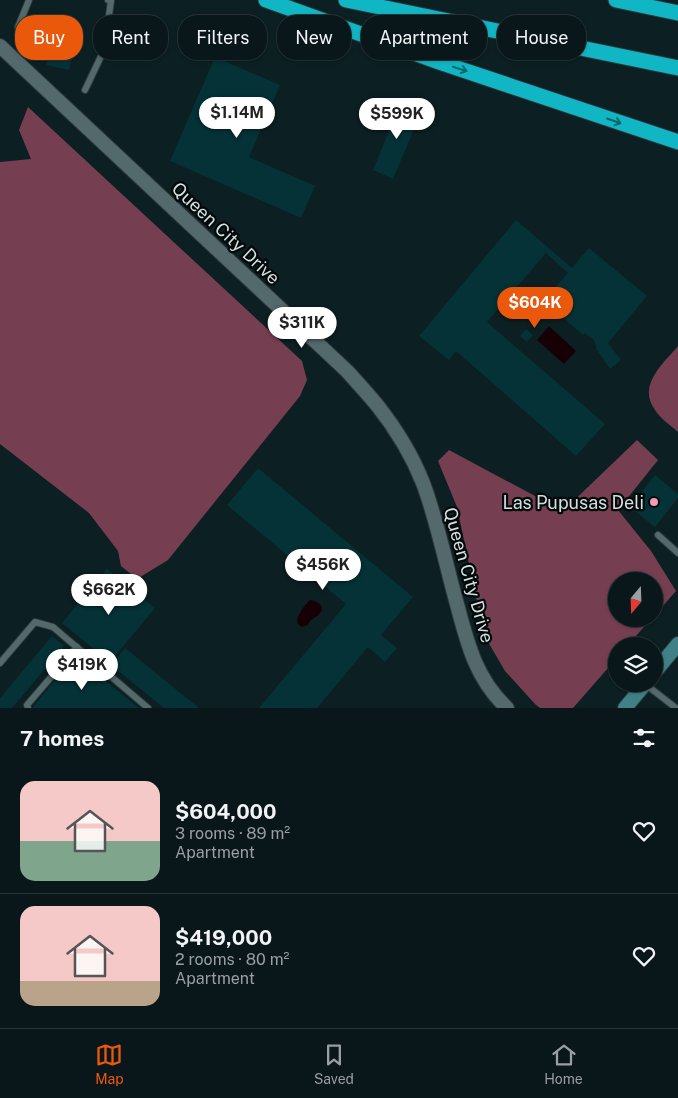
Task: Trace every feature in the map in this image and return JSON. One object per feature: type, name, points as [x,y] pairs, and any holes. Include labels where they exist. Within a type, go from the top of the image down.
[{"type":"highway","points":[[266,0],[439,62],[678,142]]},
{"type":"highway","points":[[346,0],[678,68]]},
{"type":"highway","points":[[616,0],[678,13]]},
{"type":"main road","points":[[663,662],[678,644]]},
{"type":"main road","points":[[625,708],[638,692]]},
{"type":"street","name":"Queen City Drive","points":[[0,46],[340,365],[377,405],[403,443],[422,482],[433,513],[466,638],[476,666],[495,697],[507,708]]},
{"type":"lane","points":[[23,15],[29,0]]},
{"type":"lane","points":[[85,90],[104,50],[111,1],[108,0]]},
{"type":"lane","points":[[658,535],[678,553]]},
{"type":"lane","points":[[0,663],[35,622],[53,628],[148,708]]},
{"type":"lane","points":[[28,708],[27,705],[77,648]]},
{"type":"lane","points":[[655,692],[676,708]]},
{"type":"shaded area","points":[[28,107],[302,361],[307,380],[300,396],[168,560],[137,579],[121,566],[118,551],[89,513],[0,444],[0,162],[31,159],[19,130]]},
{"type":"shaded area","points":[[549,326],[576,351],[564,364],[537,340]]},
{"type":"shaded area","points":[[678,346],[678,432],[657,413],[650,401],[649,392],[654,375]]},
{"type":"shaded area","points":[[637,440],[658,460],[618,510],[651,551],[676,591],[663,606],[663,572],[608,572],[608,628],[643,628],[635,637],[608,637],[608,668],[573,708],[540,708],[505,671],[484,635],[457,507],[438,461],[449,450],[563,511]]},
{"type":"shaded area","points":[[310,600],[320,604],[322,610],[308,625],[302,627],[297,621],[302,609]]},
{"type":"building","points":[[47,60],[71,60],[69,70],[46,65]]},
{"type":"building","points":[[214,60],[222,60],[280,85],[249,157],[315,186],[301,218],[170,161]]},
{"type":"building","points":[[401,102],[422,110],[393,179],[373,170]]},
{"type":"building","points":[[516,220],[572,268],[589,248],[647,296],[608,343],[621,360],[610,369],[597,350],[594,340],[585,333],[583,335],[561,316],[567,309],[550,293],[568,273],[546,253],[487,322],[605,424],[576,456],[456,351],[449,360],[419,336]]},
{"type":"building","points":[[526,329],[533,335],[527,342],[520,336]]},
{"type":"building","points":[[258,468],[413,597],[381,635],[397,648],[385,662],[368,647],[317,708],[259,708],[346,604],[227,505]]},
{"type":"building","name":"Las Pupusas Deli","points":[[655,475],[678,494],[678,498],[655,527],[630,507]]},
{"type":"building","points":[[107,569],[155,608],[110,662],[62,623]]},
{"type":"building","points":[[52,636],[64,646],[12,708],[0,708],[0,698]]},
{"type":"building","points":[[125,648],[199,708],[164,708],[111,665]]},
{"type":"building","points":[[75,656],[139,708],[32,708]]},
{"type":"place","name":"Las Pupusas Deli","points":[[654,502]]}]
